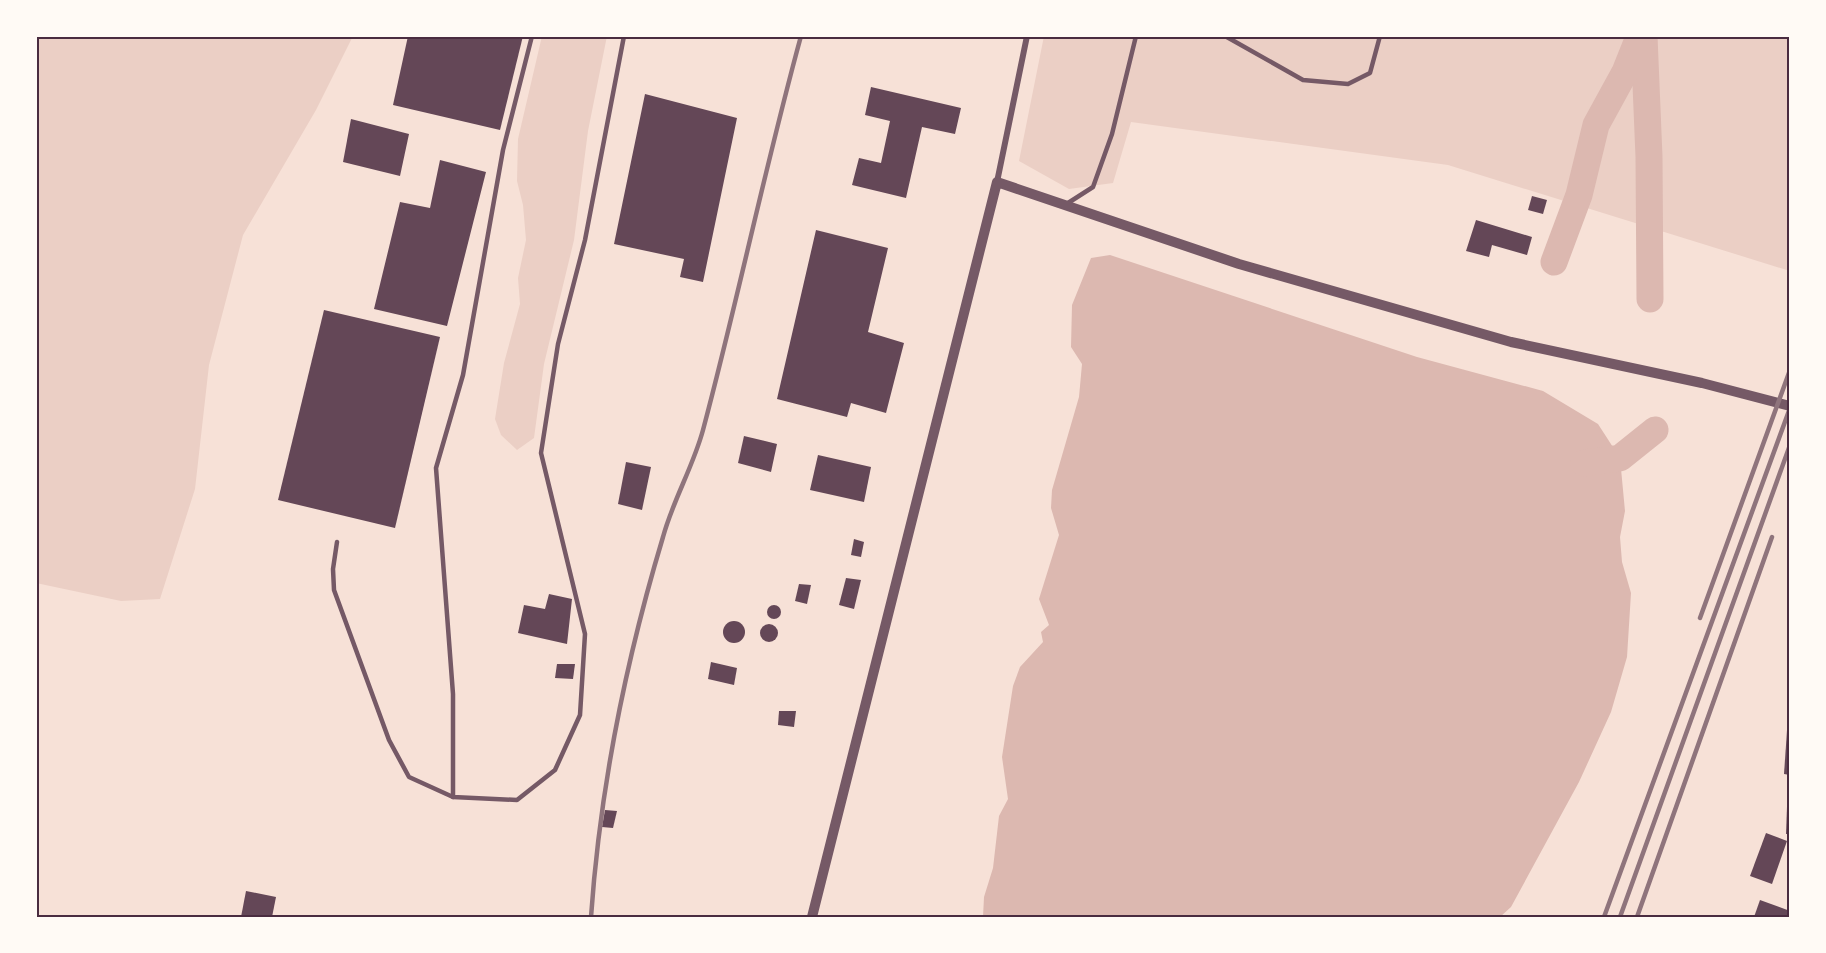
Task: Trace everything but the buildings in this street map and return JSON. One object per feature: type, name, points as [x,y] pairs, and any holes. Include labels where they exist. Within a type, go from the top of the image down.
[{"type":"street","points":[[812,917],[998,182],[1027,36]]},
{"type":"street","points":[[998,182],[1239,264],[1499,339],[1702,383],[1790,406]]},
{"type":"lane","points":[[453,797],[453,694],[436,468],[463,375],[503,150],[532,36]]},
{"type":"lane","points":[[337,542],[333,569],[334,590],[389,740],[409,777],[453,797],[517,800],[555,770],[580,715],[585,634],[541,453],[558,344],[585,240],[624,36]]},
{"type":"lane","points":[[1066,205],[1093,187],[1112,134],[1136,36]]},
{"type":"lane","points":[[1225,36],[1302,80],[1348,84],[1370,73],[1380,36]]},
{"type":"shaded area","points":[[36,36],[353,36],[316,110],[243,235],[209,365],[195,489],[160,599],[121,601],[36,583]]},
{"type":"shaded area","points":[[542,36],[607,36],[588,131],[574,240],[544,364],[534,438],[517,450],[501,435],[495,419],[504,363],[520,304],[518,278],[526,240],[523,205],[517,181],[518,139]]},
{"type":"shaded area","points":[[1044,36],[1790,36],[1790,271],[1448,165],[1131,122],[1113,183],[1069,189],[1019,161]]},
{"type":"shaded area","points":[[1110,255],[1417,357],[1543,391],[1598,424],[1620,458],[1625,511],[1620,537],[1622,562],[1631,593],[1627,657],[1611,712],[1579,782],[1511,907],[1500,917],[983,917],[984,897],[993,868],[999,816],[1008,799],[1002,757],[1013,686],[1020,667],[1043,642],[1041,632],[1049,625],[1039,599],[1059,535],[1051,508],[1052,490],[1079,397],[1082,364],[1071,347],[1072,305],[1091,258]]},
{"type":"waterway","points":[[1644,36],[1649,157],[1650,299]]},
{"type":"waterway","points":[[1554,262],[1579,195],[1596,125],[1625,72],[1639,37]]},
{"type":"waterway","points":[[1584,463],[1620,458],[1655,430]]},
{"type":"railway","points":[[591,917],[608,773],[637,630],[667,523],[703,430],[801,36]]},
{"type":"railway","points":[[1700,618],[1790,370]]},
{"type":"railway","points":[[1604,917],[1790,408]]},
{"type":"railway","points":[[1620,917],[1790,445]]},
{"type":"railway","points":[[1637,917],[1772,537]]}]
